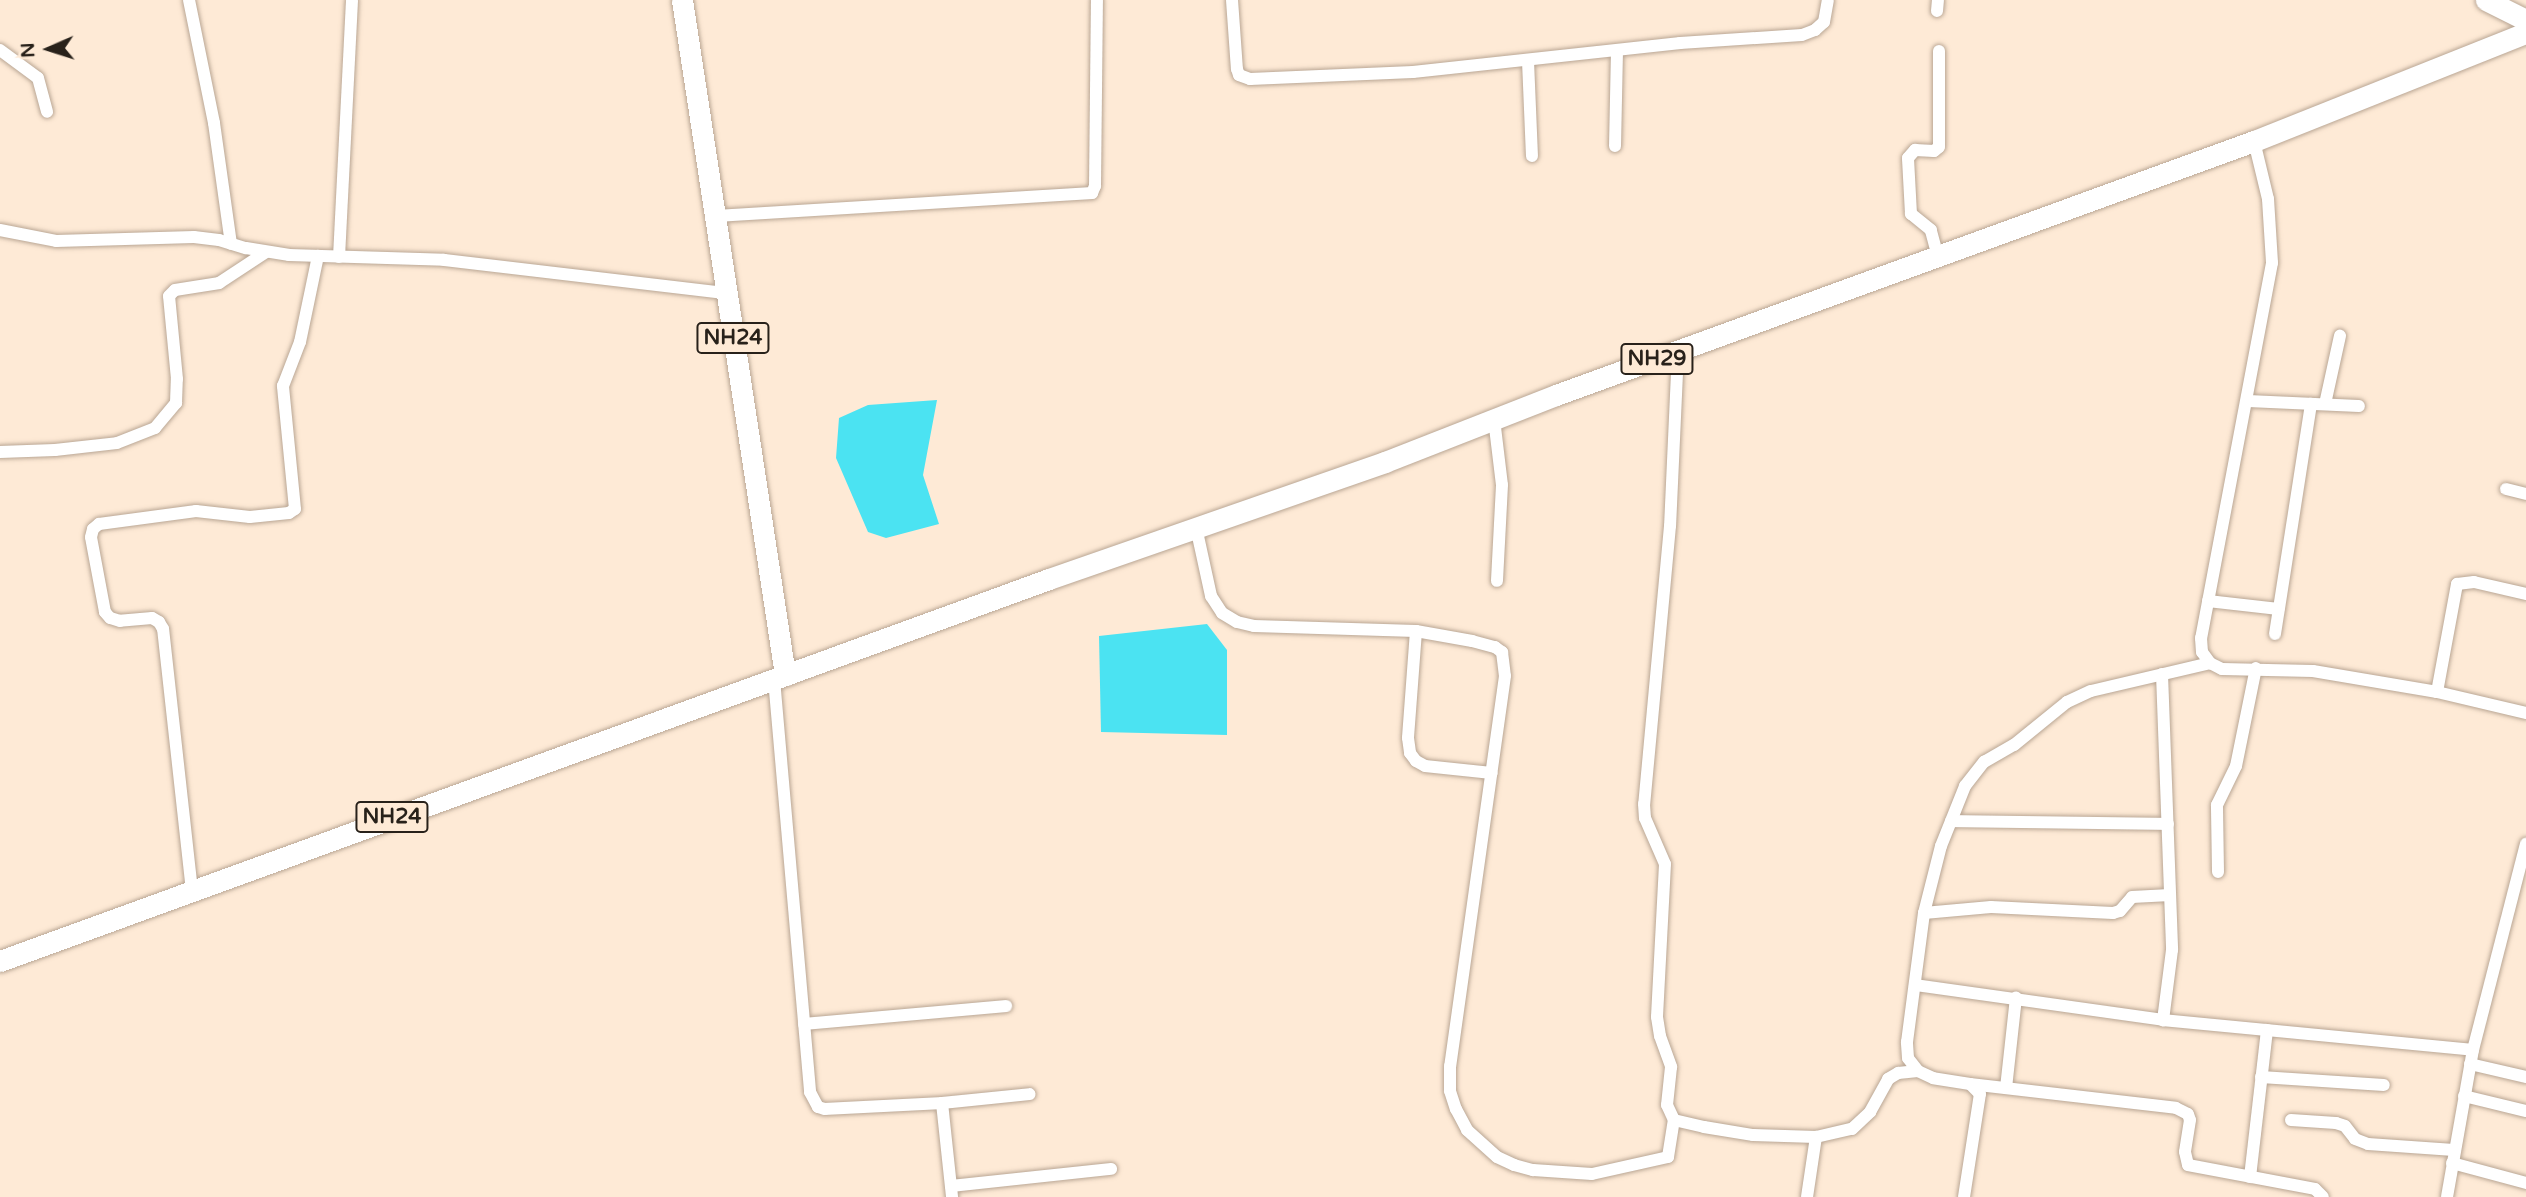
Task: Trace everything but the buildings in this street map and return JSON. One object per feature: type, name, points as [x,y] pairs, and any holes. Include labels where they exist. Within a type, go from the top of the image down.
[{"type":"highway","name":"NH24","points":[[0,961],[779,677],[716,216],[682,0]]},
{"type":"highway","points":[[2486,0],[2526,20]]},
{"type":"highway","name":"NH29","points":[[779,677],[1385,462],[1678,351],[2254,141],[2526,33]]},
{"type":"street","points":[[189,0],[214,123],[231,244]]},
{"type":"street","points":[[339,257],[352,0]]},
{"type":"street","points":[[716,216],[1092,193],[1096,186],[1097,0]]},
{"type":"street","points":[[1232,0],[1237,69],[1244,78],[1413,72],[1618,52],[1680,43],[1802,34],[1815,30],[1824,22],[1828,0]]},
{"type":"street","points":[[0,50],[38,78],[47,112]]},
{"type":"street","points":[[1938,51],[1939,147],[1934,151],[1914,150],[1908,158],[1910,214],[1913,219],[1931,230],[1938,257]]},
{"type":"street","points":[[1615,146],[1618,52]]},
{"type":"street","points":[[1528,61],[1532,156]]},
{"type":"street","points":[[2254,141],[2268,199],[2272,263],[2201,638],[2202,652],[2210,663],[2222,669],[2313,671],[2437,692],[2526,713]]},
{"type":"street","points":[[0,230],[56,241],[194,237],[266,252],[444,260],[727,293]]},
{"type":"street","points":[[0,452],[55,450],[117,443],[155,428],[176,403],[177,379],[169,296],[175,290],[219,283],[266,252]]},
{"type":"street","points":[[192,891],[163,629],[159,622],[152,618],[120,621],[110,618],[105,612],[92,537],[93,529],[99,524],[196,511],[250,517],[289,513],[295,509],[283,386],[300,342],[318,256]]},
{"type":"street","points":[[2275,634],[2318,404],[2340,336]]},
{"type":"street","points":[[1196,527],[1211,596],[1222,613],[1237,622],[1254,626],[1416,631],[1472,641],[1495,647],[1502,652],[1506,662],[1505,676],[1453,1032],[1450,1078],[1456,1109],[1468,1130],[1497,1157],[1534,1170],[1580,1175],[1668,1157],[1674,1120],[1667,1105],[1671,1067],[1660,1037],[1657,1017],[1665,864],[1645,818],[1644,804],[1670,526],[1678,351]]},
{"type":"street","points":[[2248,401],[2359,406]]},
{"type":"street","points":[[1494,419],[1503,485],[1497,581]]},
{"type":"street","points":[[2506,489],[2526,494]]},
{"type":"street","points":[[2437,692],[2457,584],[2473,582],[2526,594]]},
{"type":"street","points":[[2208,601],[2279,609]]},
{"type":"street","points":[[1416,631],[1408,738],[1410,752],[1416,761],[1425,766],[1492,773]]},
{"type":"street","points":[[2210,663],[2091,691],[2067,702],[2014,745],[1984,762],[1965,786],[1941,846],[1924,913],[1907,1042],[1908,1058],[1918,1071],[1933,1078],[2184,1111],[2190,1120],[2185,1152],[2188,1165],[2315,1189],[2323,1197]]},
{"type":"street","points":[[2218,872],[2217,805],[2236,766],[2256,668]]},
{"type":"street","points":[[2162,674],[2172,950],[2163,1020]]},
{"type":"street","points":[[779,677],[810,1091],[818,1107],[834,1109],[942,1103],[1030,1094]]},
{"type":"street","points":[[1951,821],[2168,824]]},
{"type":"street","points":[[2447,1197],[2473,1050],[2522,873],[2526,844]]},
{"type":"street","points":[[1924,913],[1991,907],[2113,913],[2120,911],[2132,897],[2170,895]]},
{"type":"street","points":[[1915,985],[2163,1020],[2473,1050]]},
{"type":"street","points":[[2006,1088],[2016,998]]},
{"type":"street","points":[[804,1024],[1006,1006]]},
{"type":"street","points":[[2250,1177],[2267,1030]]},
{"type":"street","points":[[2470,1064],[2526,1077]]},
{"type":"street","points":[[1674,1120],[1753,1135],[1816,1137],[1852,1129],[1870,1112],[1888,1079],[1898,1073],[1918,1071]]},
{"type":"street","points":[[2261,1077],[2384,1085]]},
{"type":"street","points":[[1964,1197],[1980,1110],[1980,1094],[1970,1084]]},
{"type":"street","points":[[2464,1096],[2526,1111]]},
{"type":"street","points":[[942,1103],[951,1191],[1111,1168]]},
{"type":"street","points":[[2291,1120],[2336,1123],[2345,1126],[2355,1139],[2368,1144],[2453,1157],[2526,1183]]},
{"type":"street","points":[[1807,1197],[1816,1137]]},
{"type":"water","points":[[937,400],[923,475],[939,524],[886,538],[868,532],[836,458],[839,418],[868,405]]},
{"type":"water","points":[[1207,624],[1227,650],[1227,735],[1101,732],[1099,636]]}]
